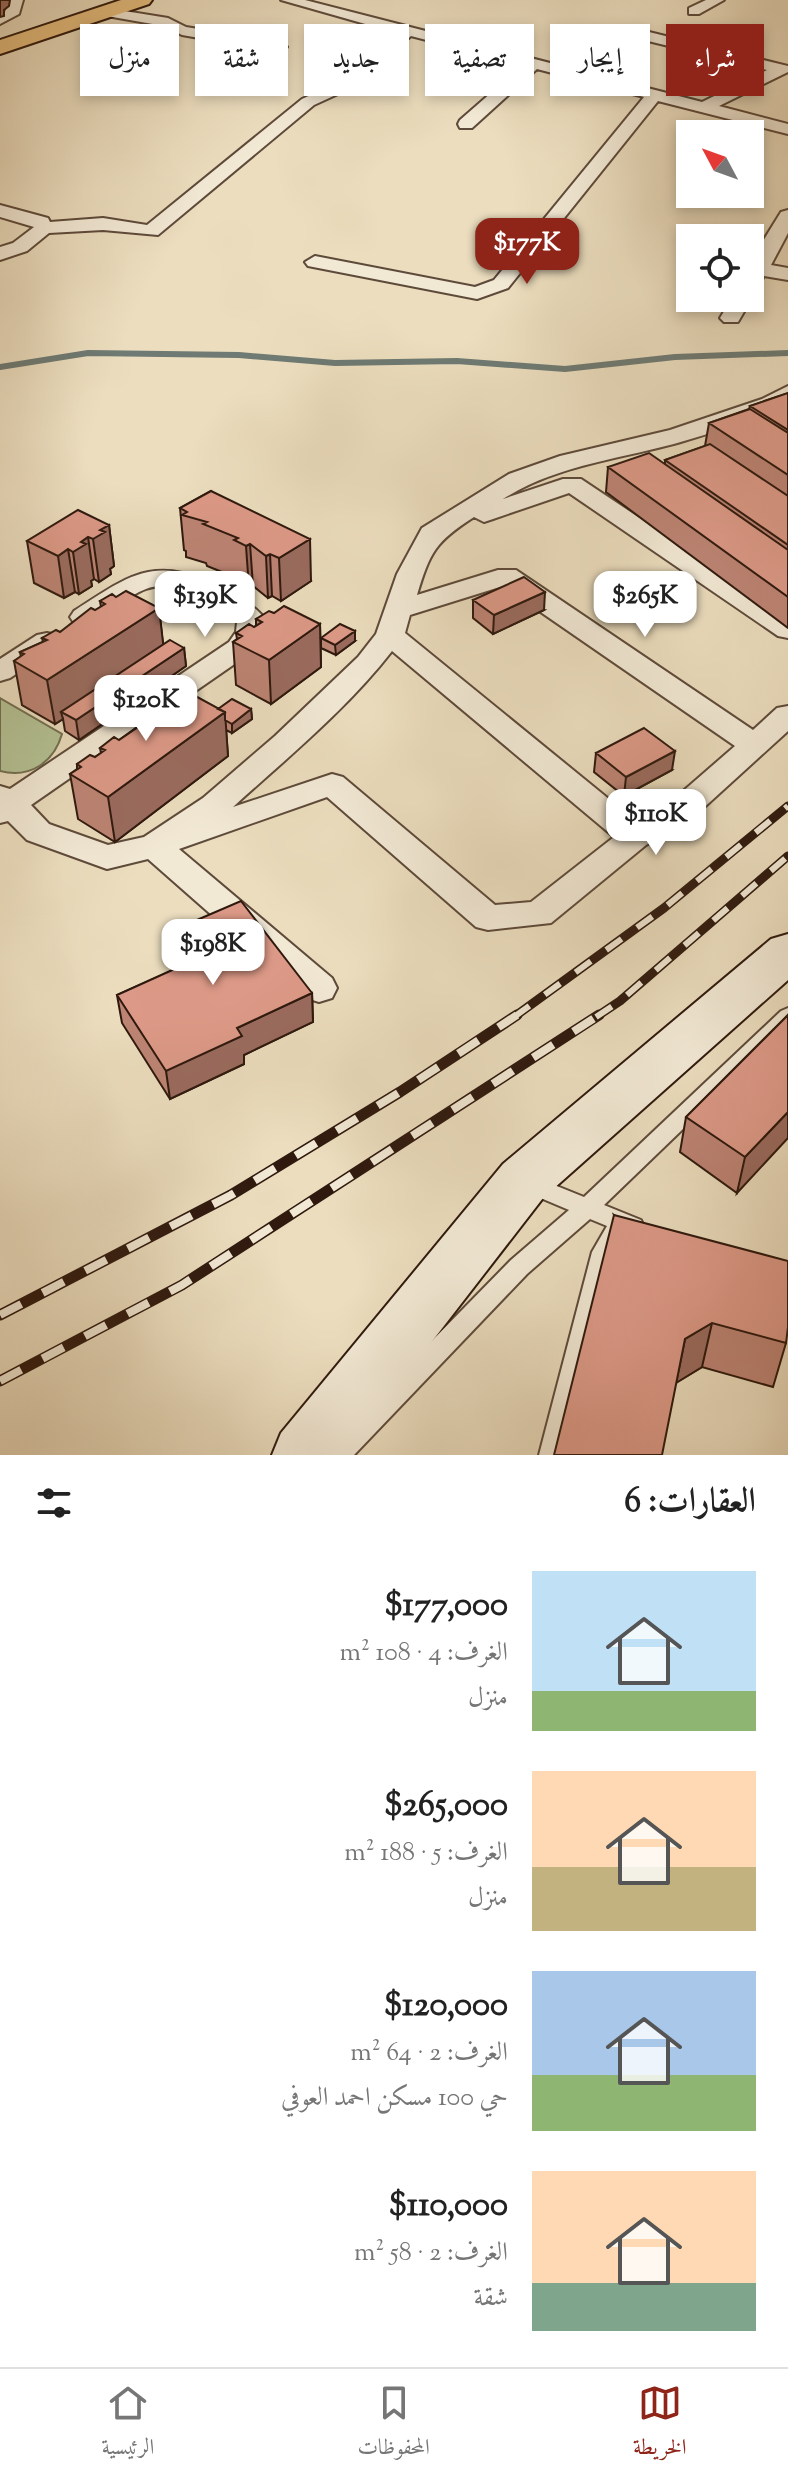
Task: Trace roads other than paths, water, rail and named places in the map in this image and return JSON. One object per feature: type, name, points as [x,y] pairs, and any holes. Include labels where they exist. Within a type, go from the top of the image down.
[{"type":"main road","points":[[0,47],[140,0]]},
{"type":"main road","points":[[333,1454],[523,1181],[788,952]]},
{"type":"street","points":[[0,20],[12,14],[16,0]]},
{"type":"street","points":[[288,0],[385,24]]},
{"type":"street","points":[[694,11],[717,0]]},
{"type":"street","points":[[106,12],[168,22],[182,31],[195,33]]},
{"type":"street","points":[[409,30],[788,129]]},
{"type":"street","points":[[650,37],[782,69],[705,107]]},
{"type":"street","points":[[466,124],[535,63]]},
{"type":"street","points":[[315,262],[477,293],[491,290],[501,284],[655,94]]},
{"type":"street","points":[[0,254],[35,238],[44,228],[103,224],[151,231],[308,102],[321,96]]},
{"type":"street","points":[[0,211],[41,222],[44,228]]},
{"type":"street","points":[[764,256],[788,216]]},
{"type":"street","points":[[764,274],[788,274]]},
{"type":"street","points":[[731,318],[734,312]]},
{"type":"street","points":[[154,846],[214,806],[286,743],[368,663],[394,622],[410,574],[431,533],[518,479],[569,461],[677,436],[782,404]]},
{"type":"street","points":[[677,436],[702,452]]},
{"type":"street","points":[[431,533],[572,484],[788,630]]},
{"type":"street","points":[[394,622],[507,576],[754,745]]},
{"type":"street","points":[[0,672],[140,581],[162,577],[181,581],[235,607],[251,619],[250,633],[239,648],[4,804],[38,832],[107,857],[154,846],[332,784],[488,918],[539,914],[635,837],[677,814],[788,715]]},
{"type":"street","points":[[394,622],[635,837]]},
{"type":"street","points":[[154,846],[319,988]]},
{"type":"lane","points":[[333,1454],[519,1267],[587,1208],[788,1016]]},
{"type":"lane","points":[[523,1181],[649,1233]]},
{"type":"lane","points":[[551,1455],[603,1252],[622,1222]]},
{"type":"waterway","points":[[0,367],[88,353],[239,355],[335,363],[457,361],[565,369],[675,357],[788,353]]},
{"type":"railway","points":[[514,1017],[664,908],[788,806]]},
{"type":"railway","points":[[599,1015],[620,1001],[788,856]]},
{"type":"railway","points":[[0,1381],[182,1285],[599,1015]]},
{"type":"railway","points":[[0,1315],[231,1195],[400,1092],[514,1017]]}]
